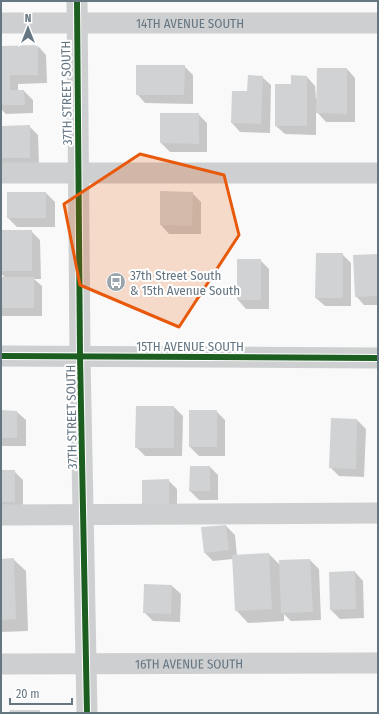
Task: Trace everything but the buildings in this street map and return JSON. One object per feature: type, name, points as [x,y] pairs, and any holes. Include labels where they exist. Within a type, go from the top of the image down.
[{"type":"street","name":"37TH STREET SOUTH","points":[[77,1],[80,356],[87,713]]},
{"type":"street","name":"14TH AVENUE SOUTH","points":[[1,23],[378,23]]},
{"type":"street","points":[[1,173],[378,173]]},
{"type":"street","name":"15TH AVENUE SOUTH","points":[[1,356],[378,358]]},
{"type":"street","points":[[1,514],[378,513]]},
{"type":"street","name":"16TH AVENUE SOUTH","points":[[1,664],[378,663]]},
{"type":"highlighted area","points":[[140,154],[224,175],[239,235],[179,327],[80,285],[64,204]]},
{"type":"cycle path","points":[[77,1],[80,356],[87,713]]},
{"type":"cycle path","points":[[1,356],[378,358]]},
{"type":"place","name":"37th Street South & 15th Avenue South","points":[[116,282]]}]
